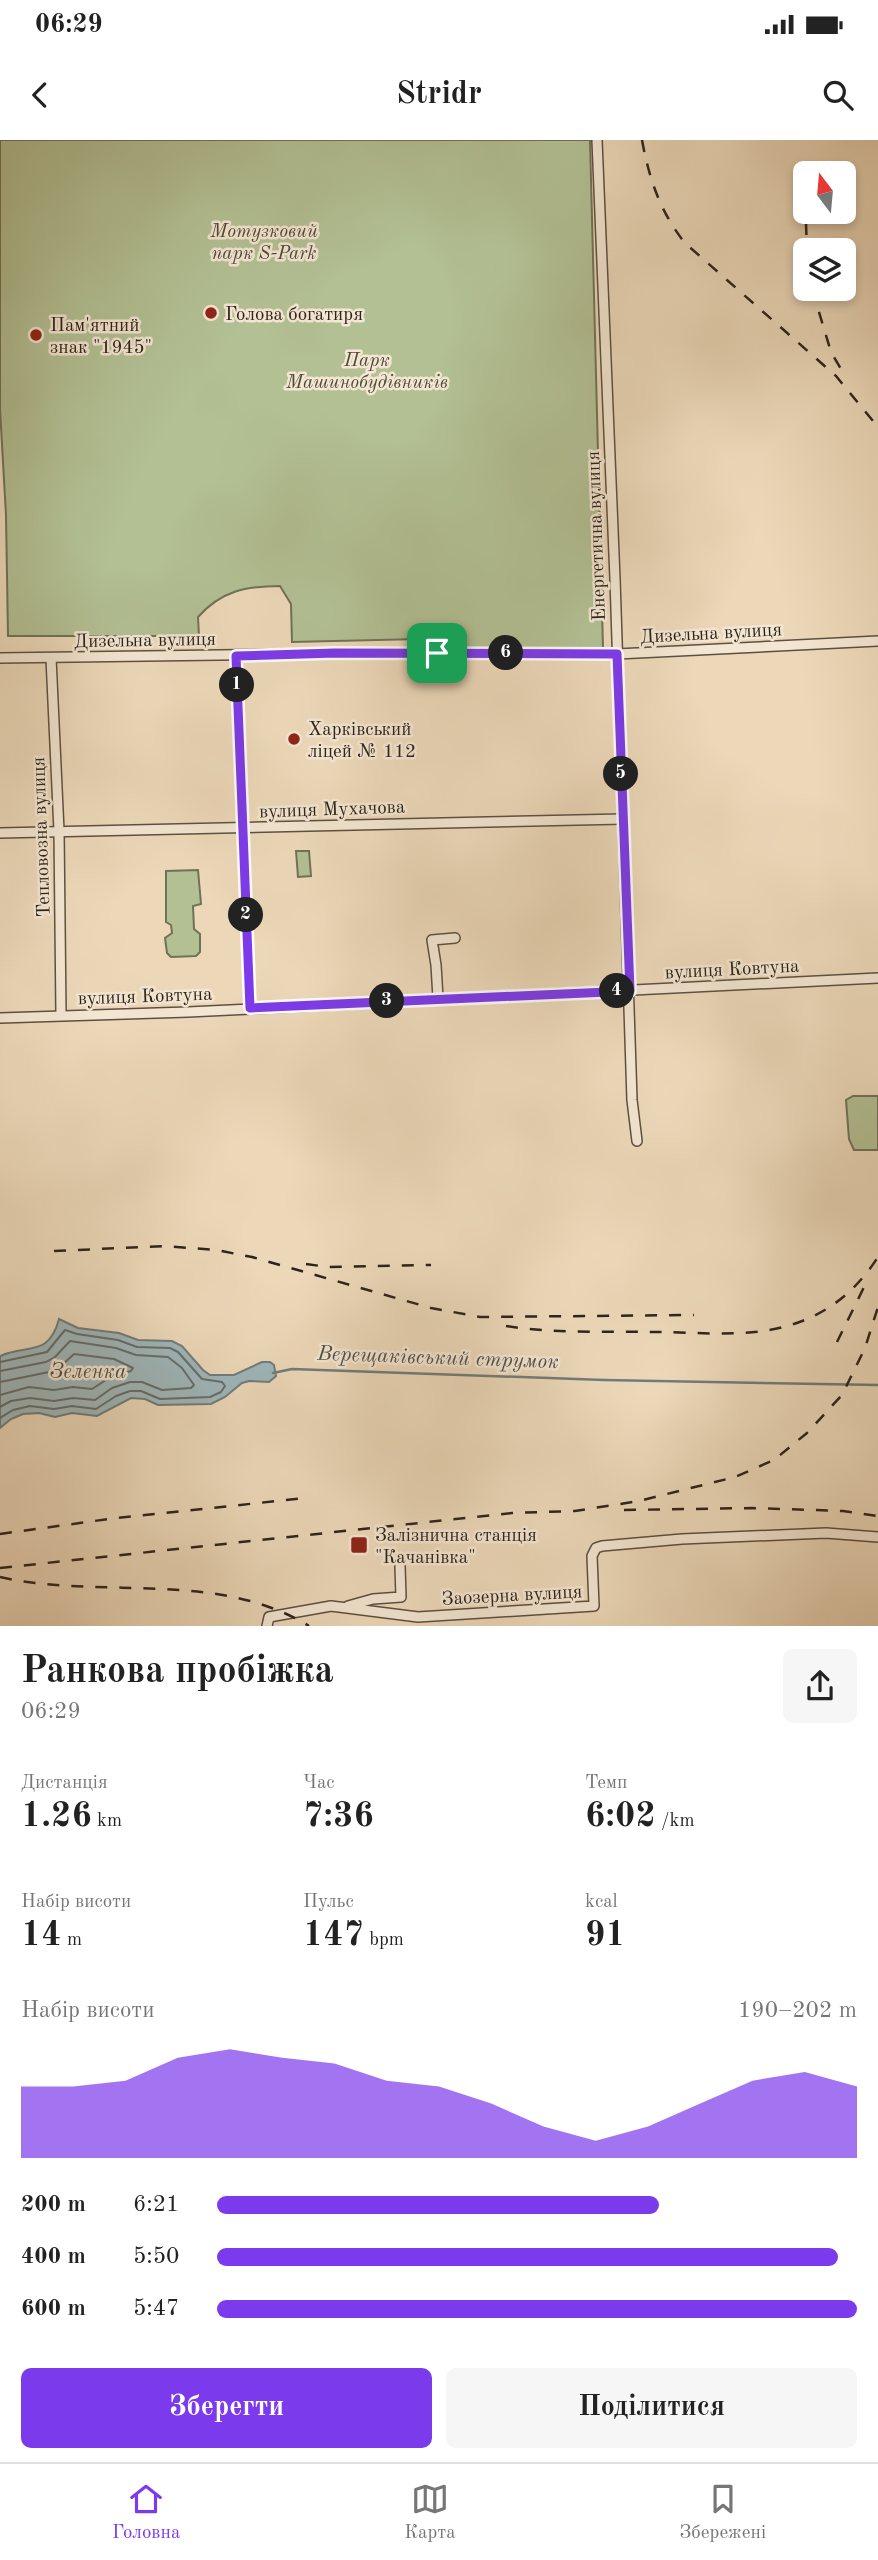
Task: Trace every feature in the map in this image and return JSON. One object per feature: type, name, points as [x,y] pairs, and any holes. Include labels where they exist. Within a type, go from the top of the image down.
[{"type":"street","name":"Енергетична вулиця","points":[[597,140],[632,1100],[637,1141]]},
{"type":"street","name":"Дизельна вулиця","points":[[0,658],[369,653],[617,654],[878,641]]},
{"type":"street","points":[[236,656],[250,1008]]},
{"type":"street","name":"Тепловозна вулиця","points":[[51,658],[59,831],[61,1015]]},
{"type":"street","name":"вулиця Мухачова","points":[[0,833],[623,819]]},
{"type":"street","points":[[438,999],[432,940],[455,938]]},
{"type":"street","name":"вулиця Ковтуна","points":[[0,1018],[878,978]]},
{"type":"street","name":"Заозерна вулиця","points":[[267,1626],[269,1617],[331,1606],[418,1616],[594,1606],[592,1556],[594,1550],[602,1546],[682,1539],[826,1533],[878,1537]]},
{"type":"street","points":[[343,1608],[373,1599],[401,1597],[400,1566]]},
{"type":"green space","name":"Парк Машинобудівників","points":[[0,140],[590,140],[603,648],[432,649],[420,639],[292,642],[291,604],[280,586],[245,589],[216,601],[198,617],[199,636],[8,636],[6,515],[0,409]]},
{"type":"green space","points":[[296,851],[309,851],[311,876],[298,877]]},
{"type":"green space","points":[[198,870],[201,904],[193,906],[194,929],[200,934],[200,952],[196,956],[171,957],[167,953],[165,938],[172,933],[171,925],[166,922],[166,871]]},
{"type":"green space","points":[[853,1096],[878,1096],[878,1150],[854,1150],[849,1139],[846,1100]]},
{"type":"water","name":"Зеленка","points":[[59,1319],[78,1328],[119,1333],[138,1340],[172,1341],[182,1346],[210,1375],[234,1375],[262,1362],[270,1362],[274,1365],[276,1376],[269,1382],[242,1383],[211,1404],[158,1405],[145,1399],[131,1398],[97,1416],[72,1413],[55,1417],[39,1413],[23,1414],[0,1428],[0,1356],[43,1344],[50,1339]]},
{"type":"waterway","name":"Верещаківський струмок","points":[[273,1373],[292,1369],[604,1380],[878,1385]]},
{"type":"railway","points":[[642,140],[657,194],[685,243],[836,376],[878,427]]},
{"type":"railway","points":[[806,224],[807,238]]},
{"type":"railway","points":[[816,301],[831,352],[845,376]]},
{"type":"railway","points":[[54,1251],[165,1246],[216,1250],[252,1257],[431,1308],[480,1317],[694,1315]]},
{"type":"railway","points":[[506,1326],[580,1332],[721,1333],[771,1330],[801,1321],[828,1308],[860,1281],[878,1257]]},
{"type":"railway","points":[[306,1264],[328,1267],[431,1265]]},
{"type":"railway","points":[[837,1342],[867,1281]]},
{"type":"railway","points":[[0,1568],[512,1513],[575,1511],[639,1501],[735,1477],[774,1460],[807,1433],[842,1395],[865,1348],[878,1307]]},
{"type":"railway","points":[[0,1534],[116,1518],[306,1498]]},
{"type":"railway","points":[[624,1510],[752,1508],[843,1511],[878,1516]]},
{"type":"railway","points":[[0,1577],[38,1583],[158,1589],[236,1598],[273,1608],[309,1626]]},
{"type":"place","name":"Голова богатиря","points":[[211,313]]},
{"type":"place","name":"Пам'ятний знак \"1945\"","points":[[36,335]]},
{"type":"place","name":"Харківський ліцей № 112","points":[[294,739]]},
{"type":"place","name":"Залізнична станція \"Качанівка\"","points":[[359,1545]]},
{"type":"route","points":[[437,653],[617,654],[630,991],[250,1008],[236,656],[437,653]]},
{"type":"park label","name":"Мотузковий парк S-Park","points":[[264,241]]}]
